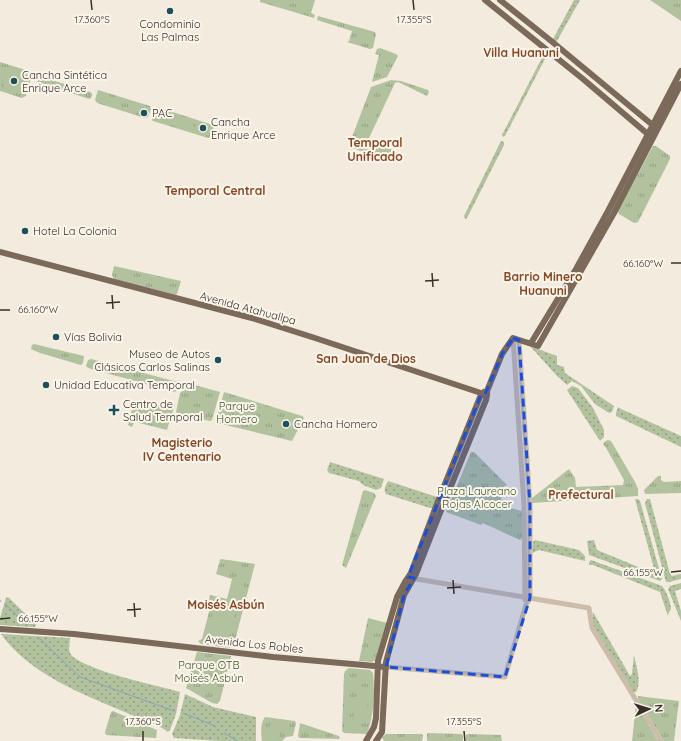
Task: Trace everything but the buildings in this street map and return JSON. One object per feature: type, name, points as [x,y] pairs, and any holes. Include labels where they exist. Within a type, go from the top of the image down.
[{"type":"main road","points":[[485,0],[648,134],[652,141]]},
{"type":"main road","points":[[500,0],[655,127]]},
{"type":"main road","points":[[376,741],[382,732],[386,666],[404,595],[502,354],[516,338],[538,346],[614,213],[652,141],[655,127],[681,71]]},
{"type":"main road","points":[[531,344],[583,256],[648,134],[655,127],[681,84]]},
{"type":"main road","name":"Avenida Atahuallpa","points":[[0,252],[252,318],[486,393]]},
{"type":"main road","points":[[366,741],[374,727],[376,718],[378,666],[397,597],[411,578]]},
{"type":"main road","name":"Avenida Los Robles","points":[[0,629],[74,634],[265,656],[386,666]]},
{"type":"street","points":[[516,338],[530,505],[527,598]]},
{"type":"street","points":[[411,578],[589,608],[592,628],[661,741]]},
{"type":"street","name":"Avenida Los Robles","points":[[386,666],[505,677],[527,598]]},
{"type":"highlighted area","points":[[513,338],[519,340],[530,505],[530,598],[505,677],[386,667],[404,595],[414,578],[408,577],[480,397],[485,394],[502,354]]},
{"type":"green space","points":[[260,0],[315,0],[311,13],[315,15],[314,18],[260,2]]},
{"type":"green space","points":[[574,0],[580,0],[557,41],[555,42],[553,39]]},
{"type":"green space","points":[[650,0],[681,0],[681,21]]},
{"type":"green space","points":[[318,16],[375,32],[376,34],[373,48],[370,49],[347,42],[349,41],[352,31],[317,20]]},
{"type":"green space","points":[[380,48],[398,56],[387,77],[372,82],[379,55],[375,54],[377,49]]},
{"type":"green space","points":[[545,52],[547,55],[505,136],[503,137],[502,135]]},
{"type":"green space","points":[[0,62],[29,71],[32,74],[26,96],[22,98],[0,91]]},
{"type":"green space","name":"Cancha Sintética Enrique Arce","points":[[9,67],[26,72],[20,94],[3,89]]},
{"type":"green space","points":[[39,76],[90,92],[92,94],[91,98],[89,99],[38,82],[36,80]]},
{"type":"green space","points":[[391,80],[401,81],[428,90],[429,92],[427,96],[398,82],[395,83],[369,138],[400,154],[395,162],[352,148],[349,145],[371,87]]},
{"type":"green space","points":[[98,90],[150,106],[151,109],[148,117],[145,118],[97,103],[95,100]]},
{"type":"green space","points":[[373,97],[383,102],[375,117],[365,113]]},
{"type":"green space","points":[[157,107],[213,125],[214,127],[211,137],[208,138],[153,121],[155,108]]},
{"type":"green space","name":"Cancha Enrique Arce","points":[[168,113],[183,118],[180,128],[165,123]]},
{"type":"green space","name":"Cancha Enrique Arce","points":[[196,121],[212,126],[209,136],[194,131]]},
{"type":"green space","points":[[501,141],[504,142],[504,145],[467,218],[465,219],[464,216]]},
{"type":"green space","points":[[653,146],[656,146],[670,156],[670,159],[638,222],[634,223],[619,214],[618,211]]},
{"type":"green space","points":[[637,195],[645,200],[637,215],[629,211]]},
{"type":"green space","points":[[114,266],[181,281],[177,294],[176,295],[114,279],[112,275]]},
{"type":"green space","points":[[34,344],[84,356],[83,363],[81,365],[40,353],[31,349],[32,345]]},
{"type":"green space","points":[[530,346],[557,356],[557,365],[564,367],[565,373],[614,406],[612,412],[609,413],[595,404],[581,386],[572,381],[567,385]]},
{"type":"green space","points":[[91,359],[181,383],[175,392],[88,368],[86,366],[88,360]]},
{"type":"green space","name":"Parque Homero","points":[[191,384],[220,392],[212,420],[210,421],[176,412],[180,393]]},
{"type":"green space","points":[[572,386],[578,388],[593,408],[604,430],[604,437],[600,441],[567,390]]},
{"type":"green space","name":"Parque Homero","points":[[224,392],[302,416],[304,418],[292,441],[217,423],[216,421]]},
{"type":"green space","points":[[175,404],[167,430],[136,422],[132,427],[128,425],[133,405]]},
{"type":"green space","points":[[618,407],[681,436],[681,447],[616,416]]},
{"type":"green space","points":[[149,412],[165,414],[164,425],[148,423]]},
{"type":"green space","name":"Cancha Homero","points":[[280,417],[294,420],[291,431],[277,428]]},
{"type":"green space","points":[[608,440],[611,441],[635,482],[638,489],[638,496],[532,503],[532,498],[569,469],[575,478],[576,487],[623,485],[624,480],[605,446],[603,445],[604,442]]},
{"type":"green space","name":"Plaza Laureano Rojas Alcocer","points":[[471,452],[474,452],[507,485],[504,486],[500,505],[522,511],[523,537],[520,540],[483,523],[481,525],[446,512]]},
{"type":"green space","points":[[330,462],[384,479],[381,488],[376,490],[363,485],[359,481],[329,473],[327,470]]},
{"type":"green space","points":[[658,476],[661,476],[661,480],[664,482],[681,481],[681,493],[645,494],[644,490]]},
{"type":"green space","points":[[388,481],[437,497],[433,508],[386,494],[385,489]]},
{"type":"green space","points":[[365,490],[374,493],[376,496],[346,568],[342,565],[363,491]]},
{"type":"green space","points":[[635,499],[640,501],[662,579],[660,581],[589,555],[587,541],[594,540],[597,550],[653,573],[655,572]]},
{"type":"green space","points":[[647,499],[650,499],[670,574],[672,576],[681,574],[681,579],[666,582],[645,503]]},
{"type":"green space","points":[[535,540],[579,550],[585,556],[585,561],[539,550],[532,553],[533,542]]},
{"type":"green space","name":"Parque OTB Moisés Asbún","points":[[221,559],[255,564],[234,644],[231,648],[201,644],[198,641],[202,639],[210,608],[208,605],[210,595],[227,599],[232,579],[216,574]]},
{"type":"green space","points":[[591,560],[662,586],[667,593],[671,606],[668,616],[660,592],[593,565],[589,565]]},
{"type":"green space","points":[[233,582],[244,585],[240,602],[229,599]]},
{"type":"green space","points":[[681,583],[681,589],[675,591],[681,611],[681,621],[668,589],[670,586]]},
{"type":"green space","points":[[8,597],[36,624],[35,627],[0,625],[0,618],[6,598]]},
{"type":"green space","points":[[214,607],[235,612],[228,645],[207,640]]},
{"type":"green space","points":[[593,612],[630,676],[632,674],[634,655],[639,679],[636,692],[633,692],[596,631],[592,622]]},
{"type":"green space","points":[[368,618],[387,623],[376,660],[372,662],[359,661]]},
{"type":"green space","points":[[1,634],[70,638],[69,650],[71,655],[91,667],[180,692],[176,714],[170,730],[168,732],[153,724],[93,699],[58,681],[26,660],[12,648]]},
{"type":"green space","name":"Parque OTB Moisés Asbún","points":[[197,652],[231,656],[220,701],[217,704],[212,703],[186,688]]},
{"type":"green space","points":[[349,668],[370,670],[373,673],[373,704],[367,734],[344,733],[342,731],[344,674]]},
{"type":"green space","points":[[185,694],[213,707],[256,717],[256,741],[219,741],[174,738],[172,734],[180,715]]},
{"type":"green space","points":[[638,696],[679,701],[674,741],[664,741],[638,699]]},
{"type":"green space","points":[[355,701],[368,702],[366,721],[353,719]]},
{"type":"green space","points":[[636,704],[658,741],[632,741]]},
{"type":"green space","points":[[113,711],[157,730],[156,738],[106,735],[105,732],[111,712]]},
{"type":"green space","points":[[265,717],[295,721],[296,723],[293,736],[286,737],[282,741],[262,741],[261,732],[263,719]]},
{"type":"green space","points":[[300,723],[339,736],[340,738],[299,738]]},
{"type":"green space","points":[[270,724],[281,726],[278,741],[267,741]]},
{"type":"green space","points":[[428,733],[462,734],[463,741],[427,741]]},
{"type":"green space","points":[[386,734],[423,735],[422,741],[384,741],[382,737]]},
{"type":"green space","points":[[466,735],[501,735],[502,741],[466,741]]},
{"type":"waterway","points":[[5,604],[27,625]]},
{"type":"waterway","points":[[39,638],[80,677],[174,711]]},
{"type":"waterway","points":[[183,713],[216,727]]},
{"type":"waterway","points":[[224,733],[238,741]]},
{"type":"place","name":"Condominio Las Palmas","points":[[170,11]]},
{"type":"place","name":"Cancha Sintética Enrique Arce","points":[[14,81]]},
{"type":"place","name":"PAC","points":[[144,113]]},
{"type":"place","name":"Cancha Enrique Arce","points":[[203,128]]},
{"type":"place","name":"Hotel La Colonia","points":[[25,231]]},
{"type":"place","name":"Vías Bolivia","points":[[56,337]]},
{"type":"place","name":"Museo de Autos Clásicos Carlos Salinas","points":[[218,360]]},
{"type":"place","name":"Unidad Educativa Temporal","points":[[46,385]]},
{"type":"place","name":"Centro de Salud Temporal","points":[[114,410]]},
{"type":"place","name":"Cancha Homero","points":[[286,424]]},
{"type":"district","name":"Villa Huanuni","points":[[521,53]]},
{"type":"district","name":"Temporal Unificado","points":[[375,150]]},
{"type":"district","name":"Temporal Central","points":[[215,191]]},
{"type":"district","name":"Barrio Minero Huanuni","points":[[543,284]]},
{"type":"district","name":"San Juan de Dios","points":[[366,359]]},
{"type":"district","name":"Magisterio IV Centenario","points":[[182,450]]},
{"type":"district","name":"Prefectural","points":[[581,495]]},
{"type":"district","name":"Moisés Asbún","points":[[226,605]]}]
